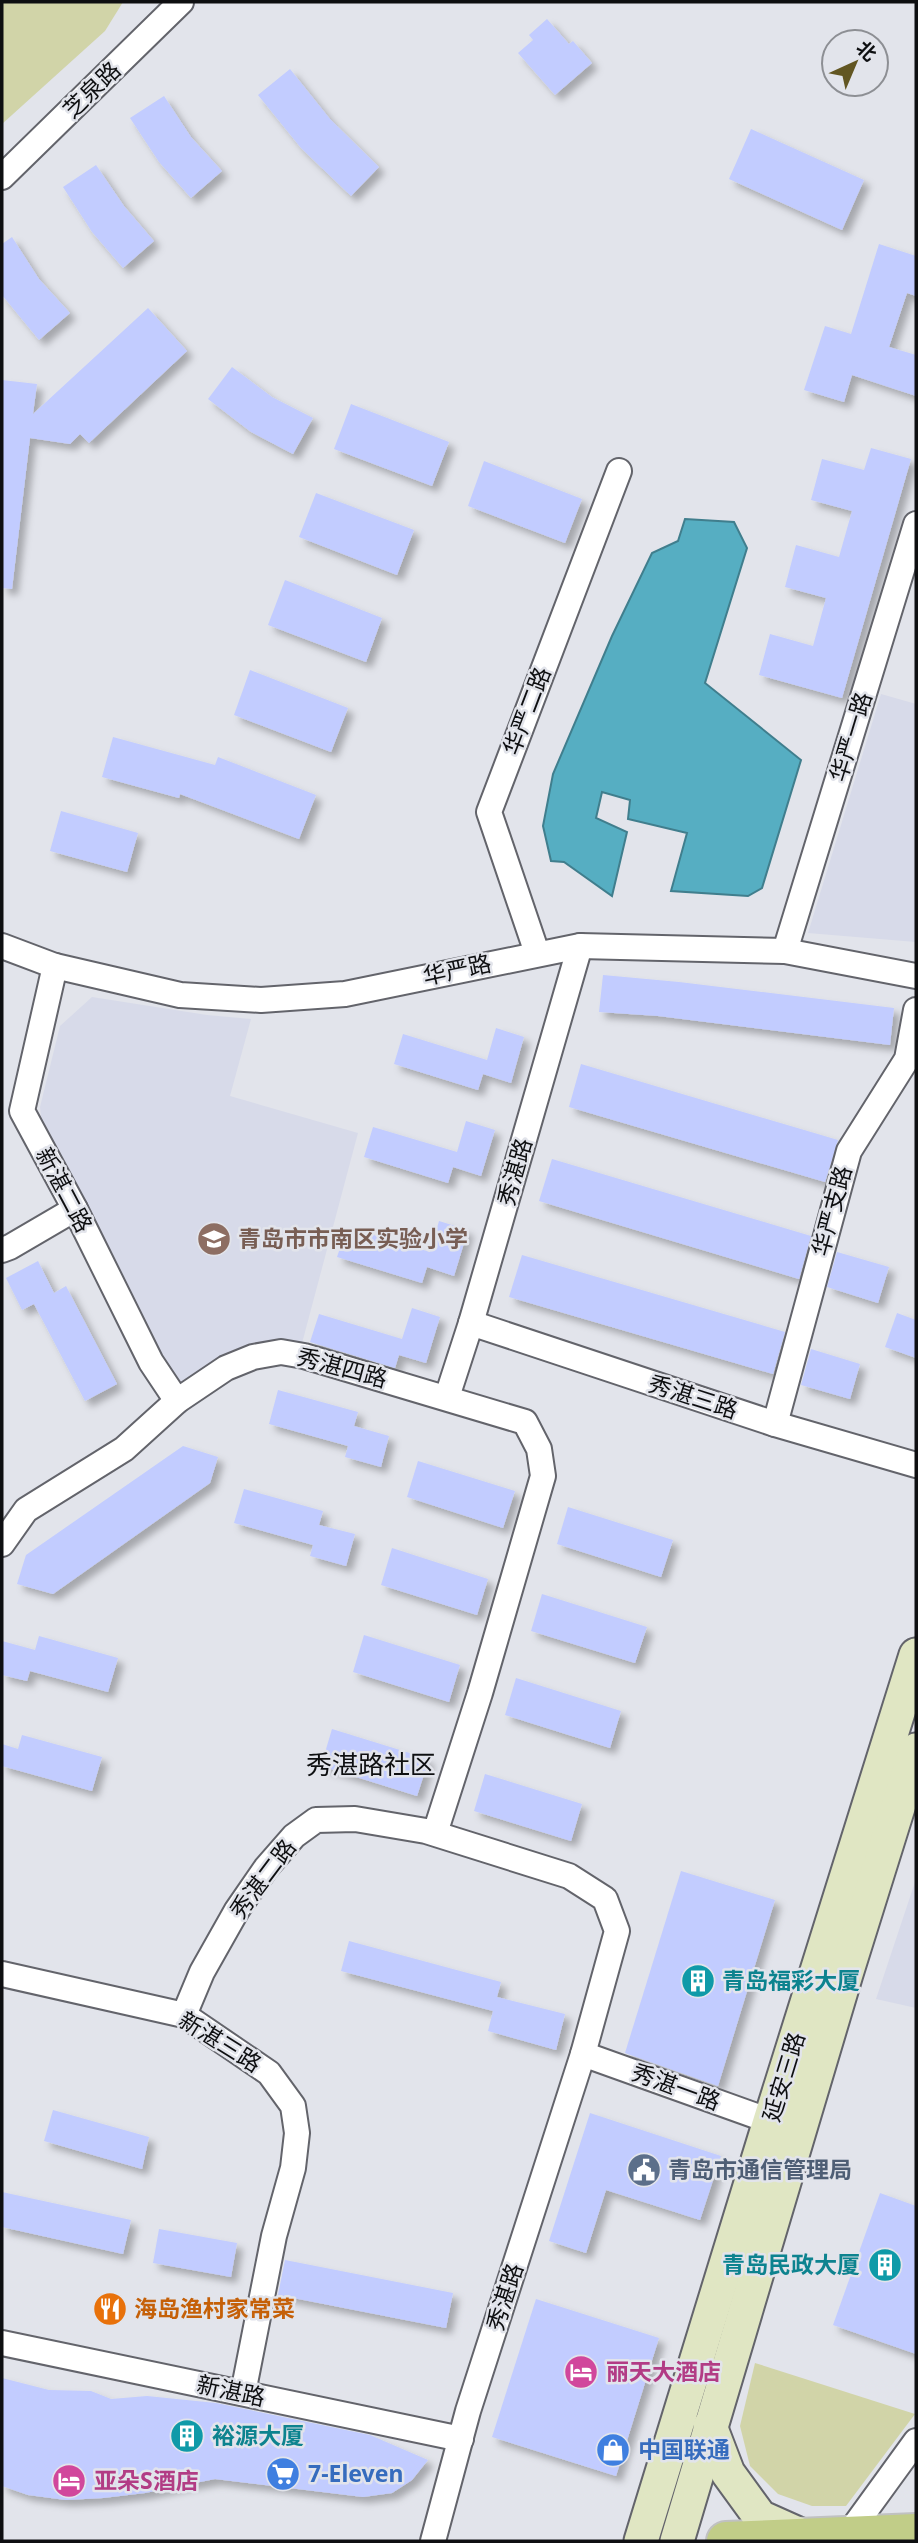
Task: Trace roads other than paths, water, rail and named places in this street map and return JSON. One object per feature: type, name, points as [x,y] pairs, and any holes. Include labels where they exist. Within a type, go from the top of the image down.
[{"type":"main road","name":"延安三路","points":[[642,2541],[916,1654]]},
{"type":"main road","name":"延安三路","points":[[677,2541],[846,1974],[916,1750]]},
{"type":"main road","points":[[710,2426],[728,2473],[760,2517],[807,2538]]},
{"type":"main road","points":[[726,2541],[916,2533]]},
{"type":"street","name":"芝泉路","points":[[2,177],[181,2]]},
{"type":"street","name":"华严二路","points":[[537,953],[489,812],[619,471]]},
{"type":"street","name":"华严一路","points":[[785,951],[916,523]]},
{"type":"street","name":"华严路","points":[[2,946],[55,965],[180,995],[261,1000],[345,994],[580,946],[785,951],[916,976]]},
{"type":"street","name":"秀湛路","points":[[447,1397],[580,946]]},
{"type":"street","name":"新湛二路","points":[[55,965],[22,1111],[75,1209],[151,1362],[177,1401]]},
{"type":"street","name":"华严支路","points":[[775,1424],[849,1151],[907,1059],[916,1010]]},
{"type":"street","points":[[2,1250],[75,1209]]},
{"type":"street","name":"秀湛三路","points":[[471,1323],[775,1424],[916,1465]]},
{"type":"street","name":"秀湛四路","points":[[2,1544],[26,1510],[124,1449],[177,1401],[226,1368],[253,1357],[281,1352],[304,1356],[525,1422],[539,1449],[543,1476],[480,1693],[435,1833]]},
{"type":"street","name":"秀湛二路","points":[[184,2015],[202,1972],[237,1910],[266,1868],[294,1836],[316,1820],[355,1819],[435,1833],[569,1876],[605,1899],[617,1931],[583,2054]]},
{"type":"street","name":"新湛三路","points":[[2,1974],[184,2015],[269,2073],[293,2106],[297,2133],[293,2168],[279,2214],[243,2393]]},
{"type":"street","name":"秀湛路","points":[[433,2541],[461,2439],[583,2054]]},
{"type":"street","name":"秀湛一路","points":[[583,2054],[770,2121]]},
{"type":"street","name":"新湛路","points":[[2,2343],[461,2439]]},
{"type":"street","points":[[847,2536],[916,2441]]},
{"type":"water","points":[[685,519],[734,522],[747,548],[705,683],[801,760],[762,888],[748,896],[671,891],[687,833],[628,819],[630,800],[602,792],[596,818],[627,832],[612,896],[564,862],[551,861],[543,826],[553,774],[612,636],[652,553],[678,541]]},
{"type":"place","name":"青岛市市南区实验小学","points":[[214,1239]]},
{"type":"place","name":"青岛福彩大厦","points":[[698,1981]]},
{"type":"place","name":"青岛市通信管理局","points":[[644,2170]]},
{"type":"place","name":"青岛民政大厦","points":[[885,2265]]},
{"type":"place","name":"海岛渔村家常菜","points":[[110,2309]]},
{"type":"place","name":"丽天大酒店","points":[[581,2372]]},
{"type":"place","name":"裕源大厦","points":[[187,2436]]},
{"type":"place","name":"中国联通","points":[[613,2450]]},
{"type":"place","name":"7-Eleven","points":[[283,2474]]},
{"type":"place","name":"亚朵S酒店","points":[[69,2481]]},
{"type":"district","name":"秀湛路社区","points":[[371,1765]]}]
